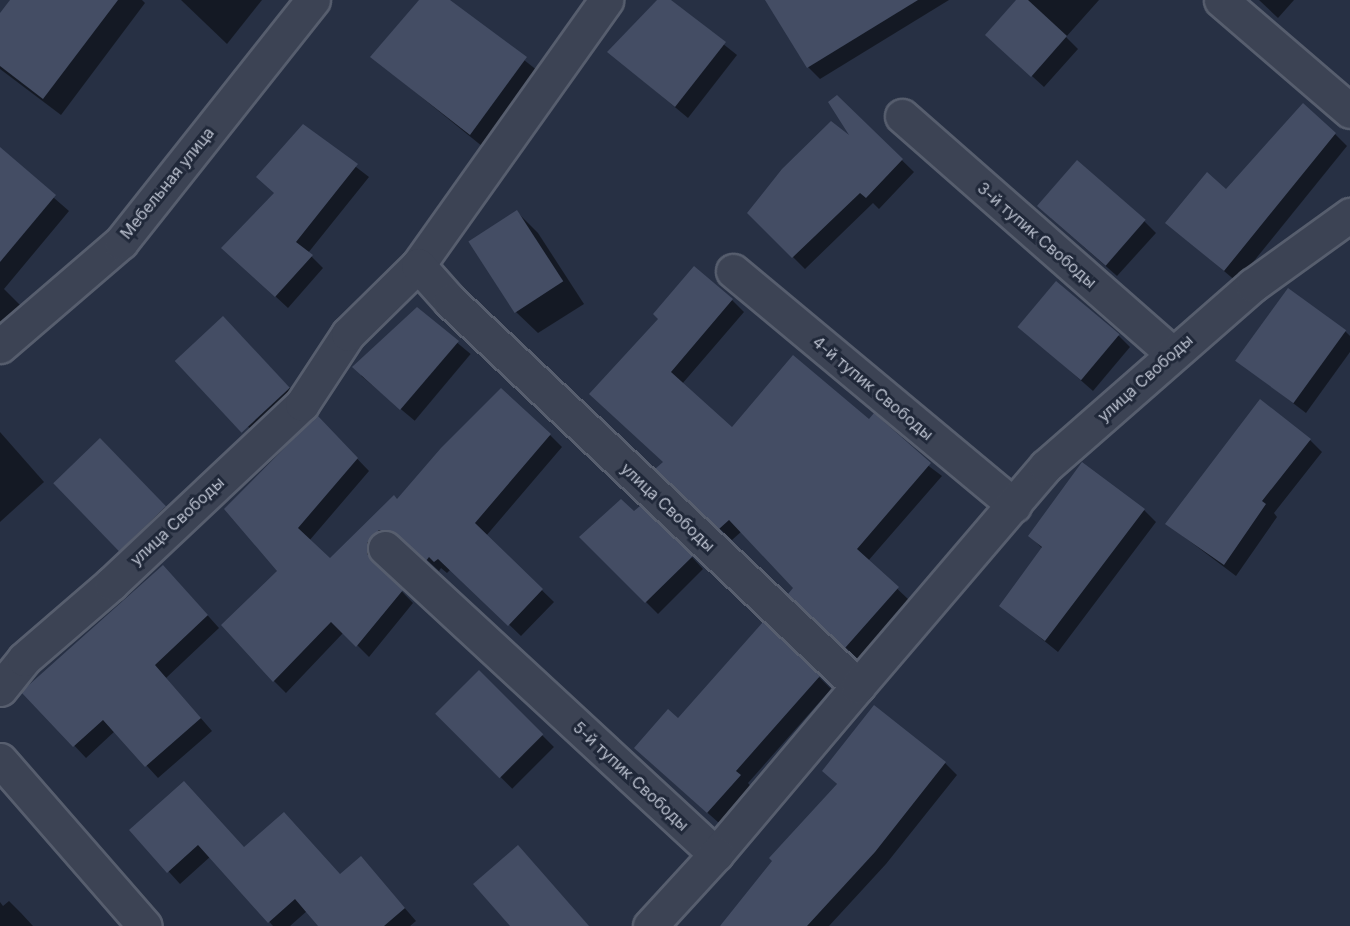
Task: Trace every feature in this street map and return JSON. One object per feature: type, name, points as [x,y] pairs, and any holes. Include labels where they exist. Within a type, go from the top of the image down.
[{"type":"street","name":"Мебельная улица","points":[[0,346],[121,242],[313,0]]},
{"type":"street","points":[[418,265],[606,0]]},
{"type":"street","points":[[1221,0],[1350,111]]},
{"type":"street","name":"3-й тупик Свободы","points":[[902,116],[1172,353]]},
{"type":"street","name":"улица Свободы","points":[[0,689],[24,659],[112,583],[302,404],[348,334],[418,265],[450,301],[858,686],[1046,466],[1172,353],[1253,285],[1350,215]]},
{"type":"street","name":"4-й тупик Свободы","points":[[733,270],[1014,505]]},
{"type":"street","name":"5-й тупик Свободы","points":[[385,548],[716,854]]},
{"type":"street","points":[[650,926],[716,854],[858,686]]},
{"type":"street","points":[[0,760],[145,926]]},
{"type":"building","points":[[10,0],[118,0],[43,99],[0,66],[0,13]]},
{"type":"building","points":[[419,0],[450,0],[527,57],[470,135],[370,57]]},
{"type":"building","points":[[657,0],[671,0],[726,42],[675,107],[607,52]]},
{"type":"building","points":[[765,0],[918,0],[807,68]]},
{"type":"building","points":[[1016,0],[1028,0],[1067,36],[1031,77],[985,35]]},
{"type":"building","points":[[837,95],[903,159],[866,198],[860,193],[792,258],[747,213],[782,169],[831,121],[849,135],[828,102]]},
{"type":"building","points":[[1303,103],[1336,133],[1224,271],[1165,223],[1207,172],[1226,189]]},
{"type":"building","points":[[303,124],[358,164],[296,242],[313,255],[275,297],[221,248],[274,193],[256,177]]},
{"type":"building","points":[[0,147],[56,195],[0,262]]},
{"type":"building","points":[[1077,160],[1146,220],[1106,266],[1037,206]]},
{"type":"building","points":[[517,210],[563,281],[515,313],[468,242]]},
{"type":"building","points":[[694,266],[733,299],[671,372],[732,427],[793,355],[869,419],[874,413],[931,463],[857,549],[899,587],[845,648],[788,594],[793,588],[729,520],[719,529],[655,469],[663,462],[589,394],[658,319],[653,314]]},
{"type":"building","points":[[1056,281],[1120,334],[1081,380],[1017,327]]},
{"type":"building","points":[[1288,288],[1346,330],[1293,403],[1235,361]]},
{"type":"building","points":[[417,307],[459,341],[400,410],[352,367]]},
{"type":"building","points":[[223,316],[290,388],[242,433],[175,361]]},
{"type":"building","points":[[501,388],[551,434],[475,523],[543,589],[508,626],[438,559],[434,562],[429,557],[426,561],[397,534],[379,530],[367,543],[367,554],[403,590],[356,647],[331,622],[273,682],[221,625],[277,571],[224,509],[317,415],[358,458],[298,528],[330,558],[394,495],[397,499],[441,448]]},
{"type":"building","points":[[1260,399],[1311,439],[1262,501],[1266,504],[1224,565],[1165,524]]},
{"type":"building","points":[[100,438],[166,506],[119,551],[53,483]]},
{"type":"building","points":[[1082,462],[1145,509],[1045,641],[999,606],[1042,547],[1028,536]]},
{"type":"building","points":[[621,499],[634,511],[640,506],[693,556],[645,603],[579,537]]},
{"type":"building","points":[[163,565],[208,615],[155,665],[201,718],[145,767],[103,720],[73,747],[21,692]]},
{"type":"building","points":[[763,622],[820,676],[736,771],[741,775],[707,813],[634,748],[668,709],[678,718]]},
{"type":"building","points":[[479,670],[543,734],[500,778],[435,714]]},
{"type":"building","points":[[874,705],[946,762],[875,852],[807,926],[720,926],[772,861],[769,858],[837,784],[822,771]]},
{"type":"building","points":[[184,781],[244,847],[284,812],[340,874],[361,856],[405,908],[384,926],[318,926],[295,899],[268,923],[198,845],[167,873],[129,830]]},
{"type":"building","points":[[518,845],[589,926],[510,926],[473,884]]}]
